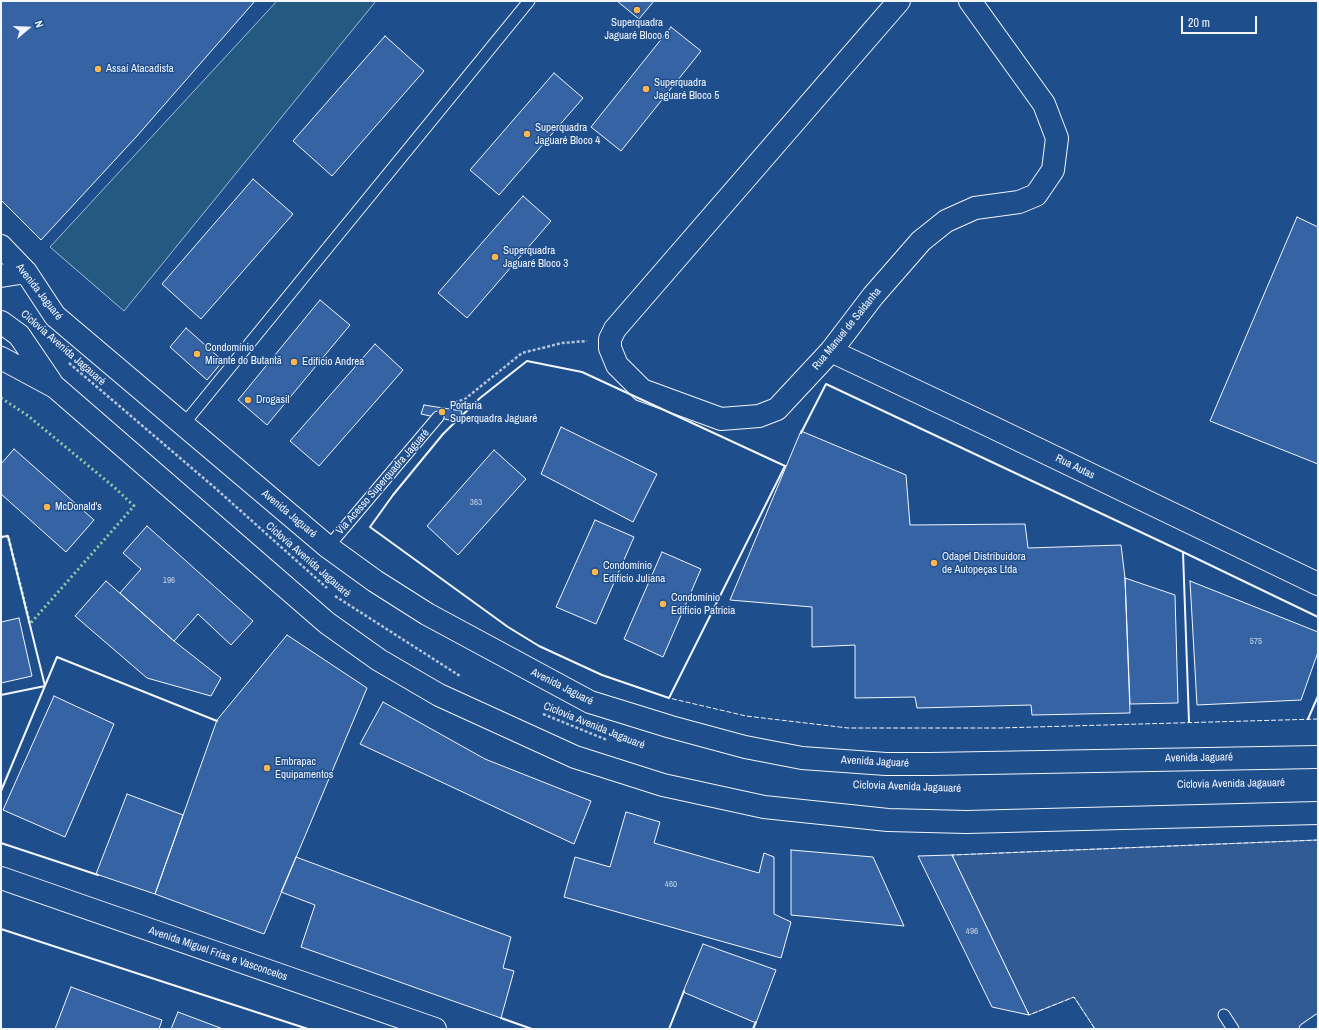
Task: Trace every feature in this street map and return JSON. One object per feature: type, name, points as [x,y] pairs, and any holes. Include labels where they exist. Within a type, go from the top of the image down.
[{"type":"main road","points":[[610,338],[621,323],[899,1]]},
{"type":"main road","name":"Rua Manuel de Saldanha","points":[[610,338],[610,348],[618,364],[642,390],[721,419],[759,416],[777,409],[831,351],[873,296],[921,241],[946,221],[975,208],[1019,202],[1036,195],[1053,170],[1057,138],[1044,104],[970,1]]},
{"type":"main road","name":"Avenida Jaguaré","points":[[1,246],[26,272],[55,316],[328,547],[375,581],[427,614],[590,702],[670,727],[745,748],[802,758],[886,764],[930,764],[1318,757]]},
{"type":"main road","points":[[1,276],[26,272]]},
{"type":"main road","points":[[1,322],[18,335],[55,387]]},
{"type":"main road","name":"Rua Autas","points":[[831,351],[997,429],[1318,584]]},
{"type":"main road","points":[[1,358],[55,387],[327,623],[379,660],[439,695],[575,757],[663,785],[764,807],[888,820],[966,822],[1318,813]]},
{"type":"main road","name":"Avenida Miguel Frias e Vasconcelos","points":[[1,878],[436,1029]]},
{"type":"lane","points":[[183,425],[529,1]]},
{"type":"lane","name":"Via Acesso Superquadra Jaguaré","points":[[328,547],[438,417]]},
{"type":"lane","points":[[1224,1015],[1233,1029]]},
{"type":"lane","points":[[1305,1029],[1318,1020]]},
{"type":"path","points":[[444,407],[465,399],[522,353],[562,344],[610,338]]},
{"type":"path","name":"Ciclovia Avenida Jagauaré","points":[[64,359],[214,487],[335,596],[462,678]]},
{"type":"path","name":"Ciclovia Avenida Jagauaré","points":[[540,712],[611,742]]},
{"type":"shaded area","points":[[277,1],[376,1],[124,311],[50,247]]},
{"type":"shaded area","points":[[1318,840],[1318,1029],[1095,1029],[1074,997],[1029,1015],[952,855]]},
{"type":"building","name":"Assaí Atacadista","points":[[1,1],[255,1],[137,136],[41,240],[1,200]]},
{"type":"building","name":"Superquadra Jaguaré Bloco 6","points":[[617,1],[654,1],[639,19]]},
{"type":"building","name":"Superquadra Jaguaré Bloco 5","points":[[671,27],[701,51],[621,151],[591,127]]},
{"type":"building","points":[[385,36],[424,71],[332,176],[293,141]]},
{"type":"building","name":"Superquadra Jaguaré Bloco 4","points":[[554,73],[583,98],[499,195],[470,170]]},
{"type":"building","points":[[253,179],[293,214],[201,319],[162,284]]},
{"type":"building","name":"Superquadra Jaguaré Bloco 3","points":[[523,196],[551,221],[467,318],[438,293]]},
{"type":"building","points":[[1297,217],[1318,227],[1318,464],[1210,421]]},
{"type":"building","name":"Edifício Andrea","points":[[320,300],[350,325],[267,425],[238,400]]},
{"type":"building","name":"Condomínio Mirante do Butantã","points":[[186,328],[223,361],[207,380],[170,347]]},
{"type":"building","points":[[375,344],[403,370],[319,466],[290,441]]},
{"type":"building","name":"Portaria Superquadra Jaguaré","points":[[424,405],[462,411],[459,422],[421,414]]},
{"type":"building","points":[[561,427],[657,474],[633,522],[541,474]]},
{"type":"building","name":"Odapel Distribuidora de Autopeças Ltda","points":[[801,431],[906,475],[910,525],[1025,524],[1028,548],[1121,545],[1125,578],[1130,713],[1032,715],[1031,705],[917,708],[915,697],[855,698],[855,645],[812,647],[812,607],[730,600]]},
{"type":"building","name":"McDonald's","points":[[14,449],[94,520],[66,552],[1,494],[1,464]]},
{"type":"building","points":[[494,450],[526,479],[458,555],[427,526]]},
{"type":"building","name":"Condomínio Edifício Juliana","points":[[595,520],[634,537],[596,624],[556,607]]},
{"type":"building","points":[[147,526],[253,621],[231,645],[198,614],[174,641],[120,593],[141,569],[123,553]]},
{"type":"building","name":"Condomínio Edifício Patrícia","points":[[662,552],[701,569],[663,657],[624,639]]},
{"type":"building","points":[[1125,578],[1175,595],[1178,703],[1130,704]]},
{"type":"building","points":[[106,581],[174,641],[221,678],[211,696],[147,678],[75,616]]},
{"type":"building","points":[[1190,581],[1318,632],[1318,652],[1301,700],[1197,705]]},
{"type":"building","points":[[19,618],[32,676],[1,683],[1,622]]},
{"type":"building","name":"Embrapac Equipamentos","points":[[287,635],[367,688],[264,934],[155,894],[217,720]]},
{"type":"building","points":[[54,696],[114,724],[65,837],[3,810]]},
{"type":"building","points":[[383,702],[485,759],[591,801],[574,844],[360,744]]},
{"type":"building","points":[[127,794],[183,815],[155,894],[96,874]]},
{"type":"building","points":[[626,812],[660,822],[654,843],[759,873],[764,853],[774,857],[774,914],[791,922],[781,958],[564,897],[575,857],[610,867]]},
{"type":"building","points":[[791,850],[873,857],[904,926],[791,915]]},
{"type":"building","points":[[952,855],[1029,1015],[992,1007],[918,856]]},
{"type":"building","points":[[296,857],[511,937],[503,968],[514,971],[501,1018],[301,947],[315,905],[281,892]]},
{"type":"building","points":[[703,944],[776,970],[756,1023],[683,992]]},
{"type":"building","points":[[71,987],[162,1020],[159,1029],[55,1029]]},
{"type":"building","points":[[178,1012],[223,1029],[171,1029]]},
{"type":"hedge","points":[[1,398],[27,415],[114,487],[134,506],[30,624]]},
{"type":"hedge","points":[[1,537],[8,536],[30,624]]},
{"type":"fence","points":[[370,527],[508,627],[539,646],[602,675],[669,698],[746,716],[848,728],[999,728],[1318,719]]},
{"type":"fence","points":[[953,857],[952,855],[1318,840]]},
{"type":"fence","points":[[1028,1012],[1029,1015],[1074,997],[1095,1029]]},
{"type":"wall","points":[[527,361],[582,372],[785,466],[669,698],[602,675],[539,646],[508,627],[370,527],[393,495],[443,434],[480,398],[527,361]]},
{"type":"wall","points":[[801,433],[826,384],[1183,552],[1189,722]]},
{"type":"wall","points":[[1,537],[8,536],[45,686],[1,695]]},
{"type":"wall","points":[[1183,552],[1318,617]]},
{"type":"wall","points":[[1,791],[57,657],[217,721]]},
{"type":"wall","points":[[1308,719],[1318,696]]},
{"type":"wall","points":[[1,843],[98,875]]},
{"type":"wall","points":[[1,929],[308,1029]]},
{"type":"wall","points":[[669,1029],[684,991]]},
{"type":"wall","points":[[501,1018],[532,1029]]},
{"type":"wall","points":[[753,1029],[756,1022]]},
{"type":"place","name":"Superquadra Jaguaré Bloco 6","points":[[637,10]]},
{"type":"place","name":"Assaí Atacadista","points":[[98,69]]},
{"type":"place","name":"Superquadra Jaguaré Bloco 5","points":[[646,89]]},
{"type":"place","name":"Superquadra Jaguaré Bloco 4","points":[[527,134]]},
{"type":"place","name":"Superquadra Jaguaré Bloco 3","points":[[495,257]]},
{"type":"place","name":"Condomínio Mirante do Butantã","points":[[197,354]]},
{"type":"place","name":"Edifício Andrea","points":[[294,362]]},
{"type":"place","name":"Drogasil","points":[[248,400]]},
{"type":"place","name":"Portaria Superquadra Jaguaré","points":[[442,412]]},
{"type":"place","name":"McDonald's","points":[[47,507]]},
{"type":"place","name":"Odapel Distribuidora de Autopeças Ltda","points":[[934,563]]},
{"type":"place","name":"Condomínio Edifício Juliana","points":[[595,572]]},
{"type":"place","name":"Condomínio Edifício Patrícia","points":[[663,604]]},
{"type":"place","name":"Embrapac Equipamentos","points":[[267,768]]}]
